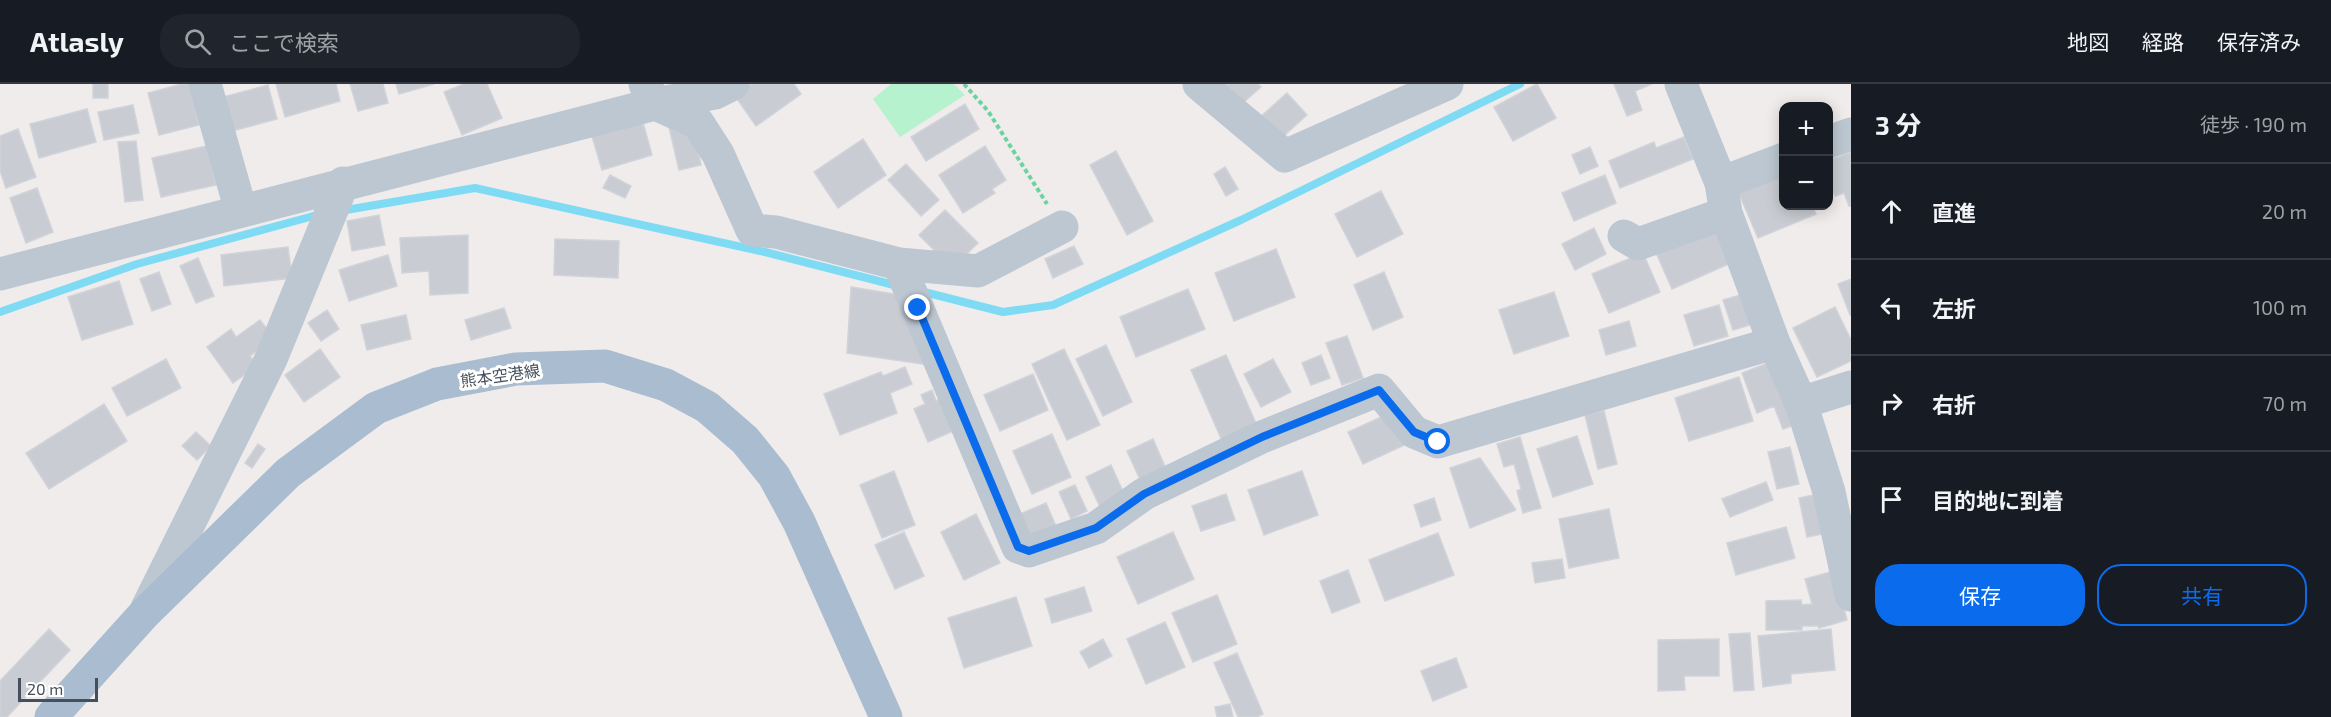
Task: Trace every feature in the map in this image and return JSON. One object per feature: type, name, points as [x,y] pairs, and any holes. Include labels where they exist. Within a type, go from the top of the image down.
[{"type":"main road","name":"熊本空港線","points":[[51,717],[145,613],[288,473],[376,408],[437,384],[516,369],[605,366],[666,385],[707,407],[745,440],[774,476],[799,522],[886,717]]},
{"type":"street","points":[[205,84],[241,211]]},
{"type":"street","points":[[0,274],[343,183],[650,94],[715,93],[733,84]]},
{"type":"street","points":[[1199,84],[1285,156],[1447,84]]},
{"type":"street","points":[[1681,84],[1724,198],[1774,343],[1801,403],[1829,492],[1851,595]]},
{"type":"street","points":[[650,94],[698,123],[718,154],[752,230],[776,232],[908,285],[978,271],[1062,227]]},
{"type":"street","points":[[1833,140],[1851,134]]},
{"type":"street","points":[[1624,236],[1638,244],[1724,198],[1779,162]]},
{"type":"street","points":[[145,613],[271,359],[343,183]]},
{"type":"street","points":[[908,285],[1018,547],[1029,551],[1096,528],[1144,494],[1262,437],[1379,390],[1414,432],[1438,442],[1774,343]]},
{"type":"street","points":[[1801,403],[1851,387]]},
{"type":"path","points":[[964,84],[988,111],[1062,227]]},
{"type":"green space","points":[[891,84],[954,84],[965,95],[900,137],[873,99]]},
{"type":"building","points":[[93,84],[108,84],[108,98],[93,98]]},
{"type":"building","points":[[189,84],[199,125],[159,135],[148,93]]},
{"type":"building","points":[[276,84],[336,84],[340,101],[285,117]]},
{"type":"building","points":[[350,84],[383,84],[388,103],[358,111]]},
{"type":"building","points":[[396,84],[434,84],[399,94]]},
{"type":"building","points":[[464,84],[487,84],[502,118],[462,135],[444,92]]},
{"type":"building","points":[[751,84],[794,84],[801,94],[756,126],[735,96]]},
{"type":"building","points":[[1214,84],[1258,84],[1261,87],[1236,109]]},
{"type":"building","points":[[1537,84],[1556,118],[1513,141],[1494,107]]},
{"type":"building","points":[[1614,84],[1652,84],[1635,91],[1642,110],[1627,116]]},
{"type":"building","points":[[268,85],[277,119],[232,131],[223,97]]},
{"type":"building","points":[[1287,93],[1307,115],[1277,142],[1257,120]]},
{"type":"building","points":[[965,104],[979,129],[926,161],[911,137]]},
{"type":"building","points":[[133,105],[139,133],[104,140],[98,112]]},
{"type":"building","points":[[87,109],[96,142],[39,158],[30,124]]},
{"type":"building","points":[[642,119],[652,155],[602,170],[591,133]]},
{"type":"building","points":[[692,122],[701,165],[679,170],[669,127]]},
{"type":"building","points":[[18,129],[36,177],[6,188],[0,171],[0,136]]},
{"type":"building","points":[[1684,137],[1693,159],[1620,188],[1609,161],[1654,142],[1656,148]]},
{"type":"building","points":[[863,139],[886,175],[838,208],[814,172]]},
{"type":"building","points":[[136,141],[143,200],[125,202],[118,142]]},
{"type":"building","points":[[207,146],[216,185],[161,197],[152,158]]},
{"type":"building","points":[[985,146],[1006,180],[992,189],[995,193],[963,213],[939,175]]},
{"type":"building","points":[[1590,147],[1598,166],[1580,174],[1572,155]]},
{"type":"building","points":[[1116,151],[1153,221],[1127,235],[1090,165]]},
{"type":"building","points":[[1851,152],[1851,206],[1844,193],[1835,196],[1833,192],[1833,159]]},
{"type":"building","points":[[906,164],[939,200],[921,216],[888,180]]},
{"type":"building","points":[[1225,167],[1238,189],[1226,196],[1214,174]]},
{"type":"building","points":[[1779,172],[1779,210],[1814,210],[1816,214],[1758,238],[1737,189]]},
{"type":"building","points":[[610,175],[631,186],[625,198],[603,188]]},
{"type":"building","points":[[1605,175],[1616,203],[1574,221],[1562,193]]},
{"type":"building","points":[[37,188],[53,232],[26,243],[10,198]]},
{"type":"building","points":[[1381,191],[1403,234],[1357,257],[1335,214]]},
{"type":"building","points":[[945,210],[978,243],[952,268],[919,235]]},
{"type":"building","points":[[379,215],[385,245],[352,251],[347,221]]},
{"type":"building","points":[[1715,222],[1733,262],[1672,289],[1654,248]]},
{"type":"building","points":[[1594,228],[1606,254],[1575,270],[1562,244]]},
{"type":"building","points":[[468,235],[468,293],[430,295],[429,271],[402,273],[400,238]]},
{"type":"building","points":[[555,239],[619,241],[618,278],[554,275]]},
{"type":"building","points":[[1074,246],[1083,264],[1053,278],[1045,259]]},
{"type":"building","points":[[288,247],[292,278],[224,286],[221,255]]},
{"type":"building","points":[[1276,249],[1295,297],[1234,321],[1215,273]]},
{"type":"building","points":[[1643,253],[1660,292],[1609,313],[1592,274]]},
{"type":"building","points":[[388,255],[397,286],[349,301],[339,270]]},
{"type":"building","points":[[198,258],[214,296],[196,303],[180,266]]},
{"type":"building","points":[[159,272],[171,304],[152,311],[140,279]]},
{"type":"building","points":[[1384,272],[1403,317],[1373,330],[1354,285]]},
{"type":"building","points":[[1851,279],[1851,315],[1850,315],[1838,284]]},
{"type":"building","points":[[119,281],[133,324],[82,340],[68,297]]},
{"type":"building","points":[[851,287],[906,296],[937,366],[847,353]]},
{"type":"building","points":[[1188,289],[1205,329],[1136,357],[1120,317]]},
{"type":"building","points":[[1554,292],[1569,336],[1514,354],[1499,310]]},
{"type":"building","points":[[1744,294],[1753,324],[1733,330],[1723,300]]},
{"type":"building","points":[[1719,305],[1728,336],[1694,346],[1684,315]]},
{"type":"building","points":[[1835,307],[1851,340],[1851,361],[1817,377],[1793,328]]},
{"type":"building","points":[[504,308],[511,328],[471,340],[465,320]]},
{"type":"building","points":[[327,310],[339,329],[321,341],[308,323]]},
{"type":"building","points":[[406,315],[411,339],[367,350],[361,325]]},
{"type":"building","points":[[260,320],[274,338],[250,356],[257,366],[233,383],[207,347],[231,329],[236,337]]},
{"type":"building","points":[[1629,321],[1636,346],[1606,355],[1599,330]]},
{"type":"building","points":[[1347,336],[1363,378],[1342,385],[1326,343]]},
{"type":"building","points":[[1106,345],[1132,402],[1103,416],[1076,359]]},
{"type":"building","points":[[320,349],[340,377],[304,402],[285,375]]},
{"type":"building","points":[[1064,349],[1100,425],[1067,440],[1032,364]]},
{"type":"building","points":[[1226,355],[1262,437],[1227,452],[1191,370]]},
{"type":"building","points":[[1321,355],[1330,378],[1311,385],[1302,363]]},
{"type":"building","points":[[166,359],[181,388],[127,416],[112,388]]},
{"type":"building","points":[[1273,359],[1291,392],[1261,407],[1244,374]]},
{"type":"building","points":[[1776,360],[1800,423],[1783,429],[1774,406],[1757,413],[1742,373]]},
{"type":"building","points":[[905,367],[912,384],[890,393],[897,413],[840,435],[824,394],[881,372],[883,376]]},
{"type":"building","points":[[1033,374],[1048,410],[1000,431],[984,395]]},
{"type":"building","points":[[1739,377],[1753,421],[1689,441],[1675,398]]},
{"type":"building","points":[[932,390],[936,401],[946,396],[960,428],[928,442],[914,409],[925,404],[921,395]]},
{"type":"building","points":[[104,404],[127,441],[49,489],[26,453]]},
{"type":"building","points":[[1604,411],[1617,464],[1598,469],[1585,415]]},
{"type":"building","points":[[1392,412],[1407,444],[1363,464],[1348,432]]},
{"type":"building","points":[[196,432],[211,446],[197,460],[182,446]]},
{"type":"building","points":[[1052,434],[1071,477],[1032,494],[1013,451]]},
{"type":"building","points":[[1577,436],[1593,484],[1553,497],[1537,449]]},
{"type":"building","points":[[1520,437],[1541,508],[1523,513],[1517,491],[1521,489],[1514,464],[1504,467],[1497,444]]},
{"type":"building","points":[[1153,439],[1169,476],[1144,488],[1127,451]]},
{"type":"building","points":[[258,444],[265,449],[252,468],[245,463]]},
{"type":"building","points":[[1790,447],[1799,484],[1777,489],[1768,452]]},
{"type":"building","points":[[1480,458],[1516,510],[1470,528],[1450,468]]},
{"type":"building","points":[[1111,465],[1126,498],[1101,509],[1086,477]]},
{"type":"building","points":[[894,471],[915,525],[882,538],[860,485]]},
{"type":"building","points":[[1302,471],[1318,515],[1264,535],[1248,490]]},
{"type":"building","points":[[1766,482],[1773,500],[1730,517],[1722,499]]},
{"type":"building","points":[[1075,485],[1087,511],[1071,519],[1059,492]]},
{"type":"building","points":[[1824,493],[1832,532],[1807,537],[1799,498]]},
{"type":"building","points":[[1226,494],[1235,520],[1201,531],[1192,506]]},
{"type":"building","points":[[1434,498],[1441,520],[1421,527],[1414,505]]},
{"type":"building","points":[[1046,503],[1056,526],[1030,537],[1020,514]]},
{"type":"building","points":[[1609,509],[1619,558],[1569,568],[1559,519]]},
{"type":"building","points":[[976,514],[1000,563],[964,580],[941,532]]},
{"type":"building","points":[[1786,527],[1795,558],[1736,575],[1727,543]]},
{"type":"building","points":[[904,532],[924,576],[895,589],[875,545]]},
{"type":"building","points":[[1173,532],[1194,579],[1138,604],[1117,557]]},
{"type":"building","points":[[1438,533],[1454,575],[1385,601],[1369,560]]},
{"type":"building","points":[[1562,559],[1565,578],[1535,583],[1532,563]]},
{"type":"building","points":[[1348,570],[1360,602],[1332,613],[1320,581]]},
{"type":"building","points":[[1834,571],[1847,620],[1819,628],[1818,626],[1802,626],[1802,630],[1766,630],[1766,601],[1801,600],[1802,605],[1812,604],[1805,579]]},
{"type":"building","points":[[1084,587],[1092,611],[1052,623],[1045,599]]},
{"type":"building","points":[[1217,595],[1237,644],[1193,662],[1172,613]]},
{"type":"building","points":[[1016,597],[1032,646],[964,668],[948,618]]},
{"type":"building","points":[[1165,622],[1185,667],[1146,684],[1127,639]]},
{"type":"building","points":[[49,629],[70,650],[7,717],[0,717],[0,681]]},
{"type":"building","points":[[1831,629],[1835,670],[1791,674],[1791,683],[1763,687],[1758,636]]},
{"type":"building","points":[[1750,633],[1754,690],[1734,691],[1729,634]]},
{"type":"building","points":[[1103,639],[1112,656],[1089,668],[1080,652]]},
{"type":"building","points":[[1719,639],[1719,676],[1684,676],[1685,690],[1658,691],[1658,640]]},
{"type":"building","points":[[1237,653],[1263,714],[1257,717],[1238,717],[1214,663]]},
{"type":"building","points":[[1456,658],[1467,687],[1433,701],[1421,671]]},
{"type":"building","points":[[1230,704],[1233,717],[1217,717],[1215,707]]},
{"type":"waterway","points":[[920,291],[1003,312],[1053,305],[1241,220],[1520,84]]},
{"type":"waterway","points":[[340,211],[475,188],[765,252],[898,286]]},
{"type":"waterway","points":[[0,312],[137,264],[321,214]]},
{"type":"route","points":[[918,308],[1018,547],[1029,551],[1096,528],[1144,494],[1262,437],[1379,390],[1414,432],[1438,442]]}]
